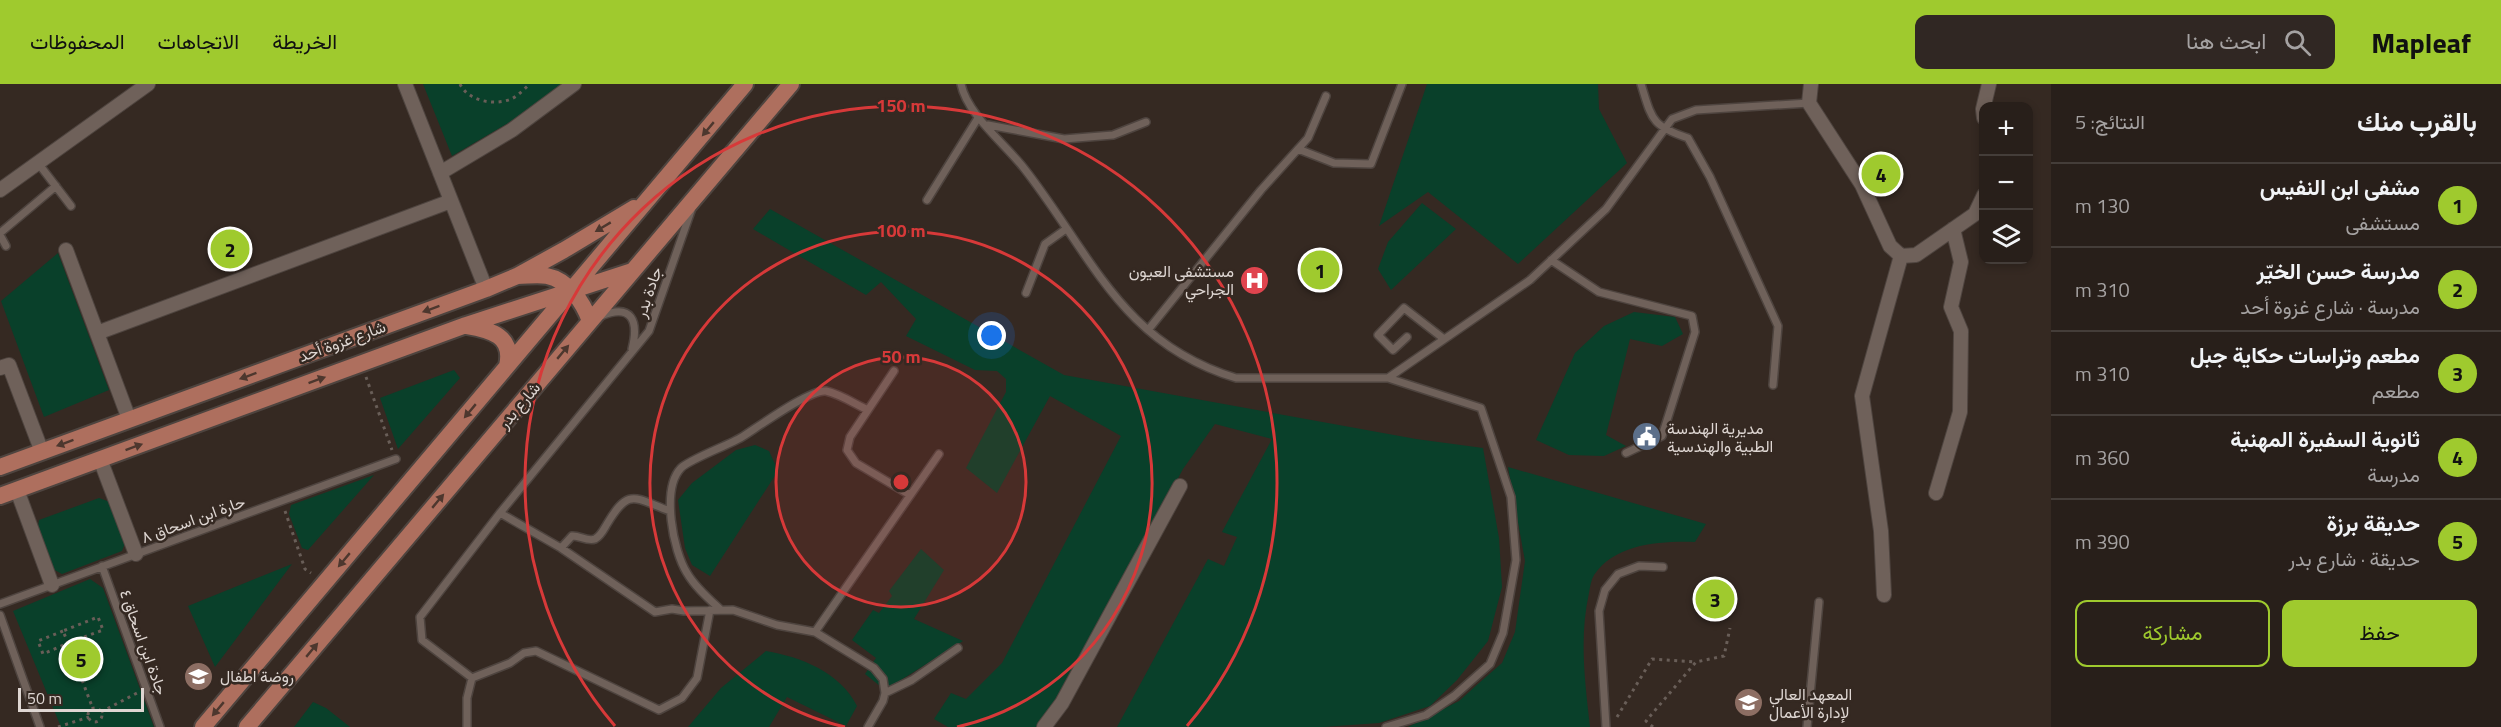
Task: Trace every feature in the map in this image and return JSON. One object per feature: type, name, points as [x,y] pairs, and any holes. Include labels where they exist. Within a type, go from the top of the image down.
[{"type":"main road","name":"شارع بدر","points":[[203,727],[746,84]]},
{"type":"main road","name":"شارع بدر","points":[[247,727],[791,84]]},
{"type":"main road","name":"شارع غزوة أحد","points":[[0,467],[517,276],[631,210],[666,179]]},
{"type":"main road","name":"شارع غزوة أحد","points":[[0,496],[466,325],[632,271]]},
{"type":"main road","points":[[517,276],[548,276],[572,290],[583,304],[590,321]]},
{"type":"main road","points":[[466,325],[492,332],[501,337],[510,356],[507,366]]},
{"type":"street","points":[[0,190],[148,84]]},
{"type":"street","points":[[405,84],[486,289]]},
{"type":"street","points":[[440,173],[512,130],[574,84]]},
{"type":"street","points":[[1811,84],[1809,103],[1862,185],[1890,246],[1901,256],[1916,255],[1975,214],[1979,204]]},
{"type":"street","points":[[1985,102],[1989,84]]},
{"type":"street","points":[[97,333],[451,201]]},
{"type":"street","points":[[1936,493],[1960,412],[1961,331],[1951,307],[1961,262],[1953,229]]},
{"type":"street","points":[[66,250],[129,419]]},
{"type":"street","points":[[1884,596],[1881,531],[1862,396],[1901,256]]},
{"type":"street","points":[[0,368],[9,365],[42,452]]},
{"type":"street","points":[[100,459],[136,554]]},
{"type":"street","points":[[1044,727],[1062,704],[1180,486]]},
{"type":"street","points":[[17,490],[52,585]]},
{"type":"lane","points":[[961,84],[963,94],[978,118],[1025,169],[1106,288],[1123,308],[1148,330],[1189,360],[1213,372],[1236,378],[1388,378],[1481,408],[1511,497],[1516,560],[1503,633],[1490,664],[1441,706],[1426,715],[1386,727]]},
{"type":"lane","points":[[1298,149],[1335,163],[1371,164],[1402,84]]},
{"type":"lane","points":[[1641,84],[1650,113],[1664,130],[1688,138],[1710,177],[1778,326],[1773,385]]},
{"type":"lane","points":[[1148,330],[1261,190],[1308,138],[1326,96]]},
{"type":"lane","points":[[1388,378],[1530,280],[1605,209],[1672,119],[1696,110],[1809,103]]},
{"type":"lane","points":[[927,200],[978,118]]},
{"type":"lane","points":[[985,124],[1064,139],[1113,135],[1146,122]]},
{"type":"lane","points":[[38,163],[72,206]]},
{"type":"lane","points":[[6,246],[0,234],[56,186]]},
{"type":"lane","name":"جادة بدر","points":[[472,678],[422,640],[420,617],[500,513],[649,332],[697,194]]},
{"type":"lane","points":[[1026,293],[1045,244],[1066,229]]},
{"type":"lane","points":[[1551,260],[1599,292],[1692,316],[1695,332],[1662,436],[1626,453]]},
{"type":"lane","points":[[1407,337],[1393,350],[1378,335],[1404,308],[1444,339]]},
{"type":"lane","points":[[590,321],[609,313],[621,311],[629,314],[634,321],[636,333],[632,352]]},
{"type":"lane","points":[[894,371],[848,441],[849,455],[856,463],[910,495]]},
{"type":"lane","points":[[721,610],[687,574],[678,556],[670,511],[672,488],[681,467],[741,438],[820,391],[830,392],[868,410]]},
{"type":"lane","points":[[815,632],[939,454]]},
{"type":"lane","name":"حارة ابن اسحاق ٨","points":[[0,604],[396,459]]},
{"type":"lane","points":[[561,548],[572,536],[591,540],[598,536],[618,505],[626,499],[636,499],[670,511]]},
{"type":"lane","points":[[500,513],[561,548],[654,612],[672,609],[684,611],[733,610],[777,625],[815,632],[874,668],[883,679],[885,693],[883,702],[868,727]]},
{"type":"lane","points":[[1609,726],[1599,611],[1605,590],[1618,574],[1640,566],[1663,567]]},
{"type":"lane","name":"جادة ابن اسحاق ٤","points":[[102,567],[160,727]]},
{"type":"lane","points":[[1807,727],[1819,602]]},
{"type":"lane","points":[[467,727],[467,698],[472,678],[510,663],[524,653],[536,651],[659,710],[682,698],[697,678],[710,610]]},
{"type":"lane","points":[[0,615],[40,727]]},
{"type":"lane","points":[[885,693],[912,680],[957,648]]},
{"type":"path","points":[[460,84],[464,92],[488,104],[512,99],[530,84]]},
{"type":"path","points":[[373,396],[396,459]]},
{"type":"path","points":[[282,501],[305,569]]},
{"type":"path","points":[[98,617],[103,630],[68,644],[43,654],[38,641],[98,617]]},
{"type":"path","points":[[1609,726],[1652,659],[1696,662],[1724,656],[1730,628]]},
{"type":"path","points":[[63,631],[93,709],[101,712],[141,691]]},
{"type":"path","points":[[1653,727],[1646,721],[1696,662]]},
{"type":"path","points":[[58,727],[88,717],[93,709]]},
{"type":"path","points":[[98,722],[102,716],[101,712]]},
{"type":"path","points":[[88,717],[98,722],[101,727]]},
{"type":"green space","points":[[423,84],[563,84],[522,115],[452,156]]},
{"type":"green space","points":[[1427,84],[1598,84],[1599,109],[1627,163],[1518,264],[1428,192],[1379,226]]},
{"type":"green space","points":[[1422,203],[1456,229],[1391,290],[1378,269],[1388,242]]},
{"type":"green space","points":[[770,209],[1064,375],[1416,439],[1483,448],[1499,538],[1502,587],[1488,641],[1457,680],[1430,706],[1379,723],[1323,727],[1117,727],[1208,559],[1224,566],[1237,537],[1222,532],[1272,439],[1215,424],[1183,469],[1065,689],[1040,727],[948,727],[934,719],[951,693],[966,699],[1002,663],[1121,436],[1050,396],[997,493],[966,468],[1006,392],[1006,379],[997,371],[975,370],[906,336],[916,319],[881,282],[866,295],[753,229]]},
{"type":"green space","points":[[58,253],[109,390],[44,417],[1,301]]},
{"type":"green space","points":[[1634,312],[1675,317],[1683,334],[1662,346],[1630,339],[1606,435],[1626,446],[1604,456],[1569,455],[1536,440],[1575,353],[1604,326]]},
{"type":"green space","points":[[454,370],[460,378],[398,449],[380,398]]},
{"type":"green space","points":[[755,445],[769,451],[775,464],[776,474],[710,576],[692,565],[685,548],[678,500],[692,483],[736,450]]},
{"type":"green space","points":[[1508,467],[1706,524],[1695,542],[1668,542],[1627,550],[1603,564],[1594,575],[1584,627],[1585,677],[1590,727],[1408,727],[1459,701],[1502,663],[1515,632],[1525,561]]},
{"type":"green space","points":[[374,475],[308,550],[302,548],[289,514],[291,505]]},
{"type":"green space","points":[[99,498],[110,502],[125,543],[122,551],[62,574],[51,568],[38,527],[39,520]]},
{"type":"green space","points":[[921,549],[944,570],[914,619],[963,641],[885,690],[865,674],[876,658],[852,640],[873,610],[879,613],[892,596],[889,591]]},
{"type":"green space","points":[[292,564],[215,667],[188,606]]},
{"type":"green space","points":[[90,579],[103,588],[154,727],[61,727],[13,611]]},
{"type":"green space","points":[[766,651],[806,662],[841,684],[857,706],[846,726],[787,697],[769,727],[688,727],[721,688]]},
{"type":"green space","points":[[313,702],[326,708],[350,727],[294,727]]},
{"type":"place","name":"ثانوية السفيرة المهنية","points":[[1881,174]]},
{"type":"place","name":"مدرسة حسن الخيّر","points":[[230,249]]},
{"type":"place","name":"مشفى ابن النفيس","points":[[1320,270]]},
{"type":"place","name":"مستشفى العيون الجراحي","points":[[1255,280]]},
{"type":"place","name":"مديرية الهندسة الطبية والهندسية","points":[[1646,437]]},
{"type":"place","name":"مطعم وتراسات حكاية جبل","points":[[1715,599]]},
{"type":"place","name":"حديقة برزة","points":[[81,659]]},
{"type":"place","name":"روضة اطفال","points":[[199,676]]},
{"type":"place","name":"المعهد العالي لإدارة الأعمال","points":[[1748,703]]}]
